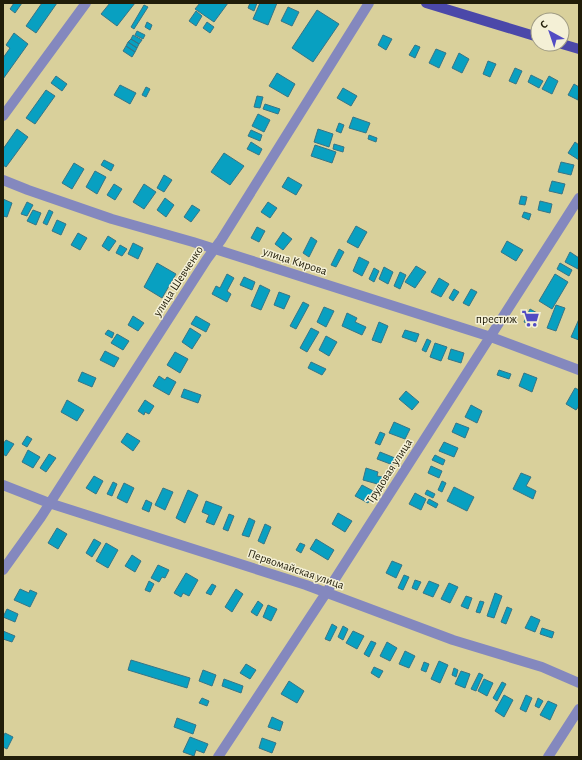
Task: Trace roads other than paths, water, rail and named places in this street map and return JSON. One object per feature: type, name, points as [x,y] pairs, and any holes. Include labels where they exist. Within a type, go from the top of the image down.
[{"type":"main road","points":[[426,3],[530,35]]},
{"type":"street","points":[[3,116],[86,3]]},
{"type":"street","name":"улица Шевченко","points":[[3,570],[41,517],[214,249],[369,3]]},
{"type":"street","name":"улица Кирова","points":[[3,180],[112,219],[214,249],[491,337],[579,370]]},
{"type":"street","name":"Трудовая улица","points":[[218,757],[326,593],[579,198]]},
{"type":"street","name":"Первомайская улица","points":[[3,485],[49,503],[326,593],[453,640],[542,667],[579,683]]},
{"type":"street","points":[[548,757],[579,709]]},
{"type":"place","name":"престиж","points":[[530,319]]}]
